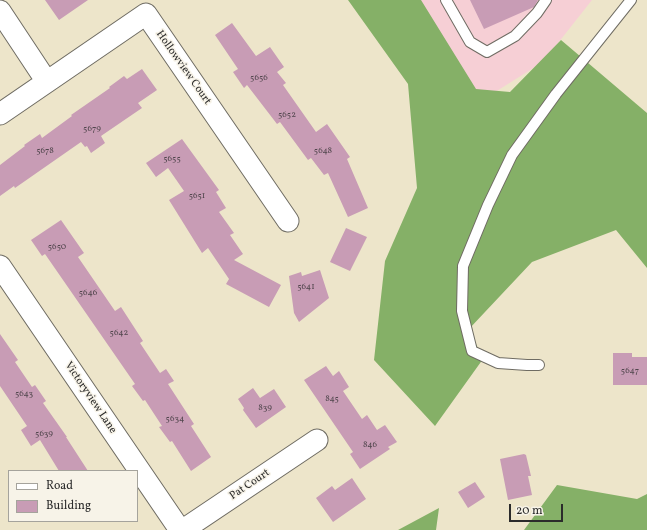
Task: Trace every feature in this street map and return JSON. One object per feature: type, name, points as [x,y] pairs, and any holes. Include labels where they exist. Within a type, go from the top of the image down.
[{"type":"street","points":[[0,11],[47,82],[0,114]]},
{"type":"street","name":"Hollowview Court","points":[[47,82],[146,14],[288,221]]},
{"type":"street","name":"Victoryview Lane","points":[[0,266],[182,530]]},
{"type":"street","name":"Pat Court","points":[[182,530],[317,440]]},
{"type":"lane","points":[[446,0],[470,42],[487,52],[515,36],[537,13],[546,0]]},
{"type":"lane","points":[[539,365],[498,362],[472,351],[462,312],[463,266],[488,205],[512,156],[556,94],[631,0]]},
{"type":"shaded area","points":[[414,0],[592,0],[543,62],[476,104]]},
{"type":"green space","points":[[348,0],[421,0],[476,89],[510,92],[561,40],[647,113],[647,268],[616,230],[532,262],[469,329],[483,359],[435,426],[374,360],[385,261],[417,188],[408,84]]},
{"type":"green space","points":[[557,485],[637,499],[647,494],[647,530],[524,530]]},
{"type":"green space","points":[[439,508],[436,530],[398,530]]},
{"type":"building","points":[[45,0],[88,0],[59,20]]},
{"type":"building","points":[[470,0],[538,0],[534,7],[484,29]]},
{"type":"building","points":[[232,23],[256,56],[270,47],[284,67],[277,72],[286,83],[283,85],[316,132],[327,124],[350,157],[347,159],[368,208],[348,217],[328,173],[324,175],[311,158],[308,160],[280,122],[277,124],[247,85],[244,88],[233,72],[238,69],[215,35]]},
{"type":"building","points":[[142,69],[157,90],[138,103],[142,108],[101,136],[105,143],[91,153],[87,146],[85,147],[81,142],[15,188],[14,186],[0,196],[0,165],[40,134],[42,138],[124,76],[127,79]]},
{"type":"building","points":[[182,139],[219,190],[216,192],[226,208],[219,212],[234,233],[230,235],[243,254],[234,260],[281,285],[269,307],[226,284],[229,279],[208,248],[202,253],[169,200],[184,191],[168,168],[156,177],[146,163]]},
{"type":"building","points":[[61,220],[84,253],[78,257],[115,311],[121,307],[143,341],[140,343],[160,373],[166,369],[174,381],[168,384],[194,424],[191,426],[211,457],[191,471],[172,441],[170,442],[159,427],[162,426],[145,400],[143,401],[132,386],[135,384],[45,254],[42,256],[31,240]]},
{"type":"building","points":[[346,228],[367,237],[350,271],[330,262]]},
{"type":"building","points":[[320,270],[329,298],[299,322],[294,313],[289,276],[301,272],[302,276]]},
{"type":"building","points":[[0,334],[18,360],[15,362],[32,387],[35,385],[46,401],[43,403],[67,437],[87,470],[58,470],[40,440],[31,446],[21,430],[27,426],[0,386]]},
{"type":"building","points":[[613,353],[632,353],[632,357],[647,357],[647,385],[613,385]]},
{"type":"building","points":[[326,366],[333,376],[339,371],[349,387],[343,391],[362,419],[367,415],[377,430],[385,425],[397,442],[388,447],[390,449],[360,469],[350,454],[353,452],[304,380]]},
{"type":"building","points":[[253,388],[260,398],[274,389],[286,407],[256,428],[243,410],[244,408],[238,399]]},
{"type":"building","points":[[524,454],[526,455],[531,476],[528,476],[532,495],[508,500],[500,459]]},
{"type":"building","points":[[352,478],[366,499],[333,522],[316,498],[332,486],[335,490]]},
{"type":"building","points":[[475,482],[485,497],[468,508],[458,492]]}]
